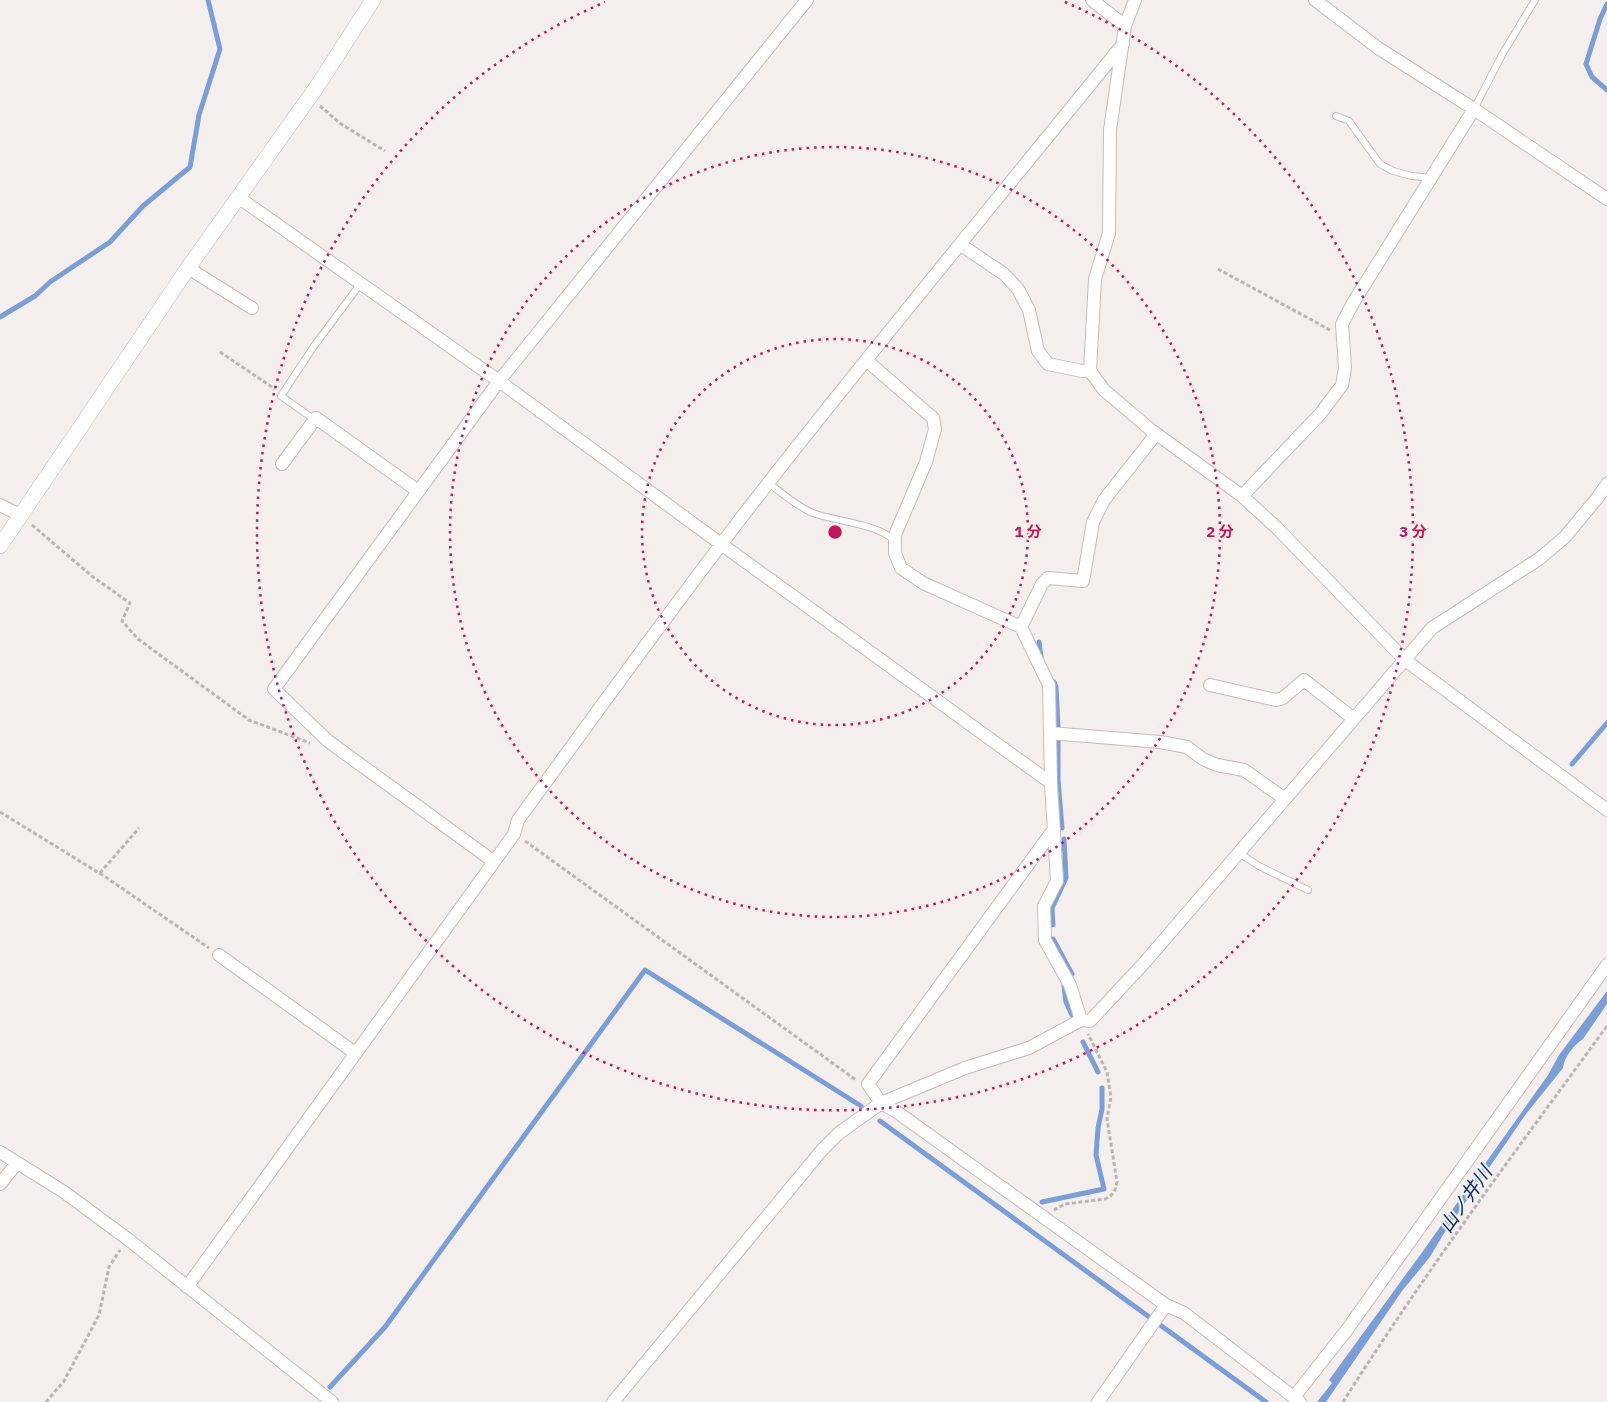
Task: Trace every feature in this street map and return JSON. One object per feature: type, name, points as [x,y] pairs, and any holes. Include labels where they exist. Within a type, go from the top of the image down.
[{"type":"street","points":[[0,546],[188,268],[309,98],[373,0]]},
{"type":"street","points":[[493,862],[328,741],[274,689],[499,381],[807,0]]},
{"type":"street","points":[[1092,0],[1125,26]]},
{"type":"street","points":[[1135,0],[1125,26],[1110,130],[1109,232],[1095,279],[1090,371],[1104,390],[1156,434],[1242,496],[1278,528],[1405,660],[1607,810]]},
{"type":"street","points":[[1315,0],[1378,48],[1474,109],[1607,199]]},
{"type":"street","points":[[187,1287],[514,834],[518,820],[721,544],[866,360],[1123,44]]},
{"type":"street","points":[[1242,496],[1321,413],[1342,385],[1345,368],[1342,324],[1353,303],[1474,109]]},
{"type":"street","points":[[238,198],[499,381],[1051,783]]},
{"type":"street","points":[[961,245],[1004,274],[1018,290],[1029,310],[1038,351],[1048,364],[1090,371]]},
{"type":"street","points":[[188,268],[252,308]]},
{"type":"street","points":[[866,360],[933,418],[936,429],[926,462],[895,535],[895,553],[901,568],[923,583],[1021,627],[1049,685],[1051,783],[1057,881],[1044,906],[1045,940],[1070,985],[1081,1020]]},
{"type":"street","points":[[282,464],[316,418],[418,491]]},
{"type":"street","points":[[1021,627],[1042,584],[1048,578],[1083,581],[1093,522],[1104,500],[1156,434]]},
{"type":"street","points":[[613,1402],[822,1150],[839,1133],[881,1103],[965,1068],[1030,1048],[1081,1020],[1090,1021],[1145,962],[1432,628],[1539,559],[1565,538],[1607,484]]},
{"type":"street","points":[[0,505],[20,515]]},
{"type":"street","points":[[1210,685],[1276,700],[1283,698],[1304,680],[1354,719]]},
{"type":"street","points":[[1050,733],[1160,742],[1187,747],[1203,759],[1217,765],[1244,770],[1285,800]]},
{"type":"street","points":[[1054,829],[868,1084],[881,1103],[897,1112],[1166,1305],[1184,1313],[1297,1400],[1607,965]]},
{"type":"street","points":[[219,955],[355,1053]]},
{"type":"street","points":[[0,1152],[64,1192],[129,1240],[332,1402]]},
{"type":"street","points":[[0,1184],[17,1162]]},
{"type":"street","points":[[1098,1402],[1166,1305]]},
{"type":"lane","points":[[1474,109],[1535,0]]},
{"type":"lane","points":[[1336,116],[1349,121],[1380,164],[1393,171],[1431,178]]},
{"type":"lane","points":[[315,420],[281,396],[314,346],[361,283]]},
{"type":"lane","points":[[768,483],[811,512],[888,534],[895,540]]},
{"type":"lane","points":[[1239,853],[1259,866],[1308,890]]},
{"type":"path","points":[[309,98],[341,124],[385,151]]},
{"type":"path","points":[[1218,269],[1325,328],[1343,334]]},
{"type":"path","points":[[220,352],[282,394]]},
{"type":"path","points":[[20,515],[93,577],[130,603],[122,622],[138,639],[248,720],[311,744]]},
{"type":"path","points":[[0,812],[100,873],[219,955]]},
{"type":"path","points":[[100,873],[139,828]]},
{"type":"path","points":[[514,834],[861,1084],[868,1084]]},
{"type":"path","points":[[1043,1216],[1065,1204],[1105,1199],[1115,1191],[1117,1182],[1107,1119],[1111,1097],[1107,1072],[1081,1020]]},
{"type":"path","points":[[1343,1402],[1371,1357],[1481,1198],[1607,1026]]},
{"type":"path","points":[[46,1402],[64,1381],[82,1349],[99,1315],[109,1267],[115,1256],[129,1240]]},
{"type":"water","name":"山ノ井川","points":[[1607,991],[1607,1004],[1583,1039],[1570,1052],[1563,1068],[1526,1114],[1430,1257],[1402,1291],[1326,1402],[1317,1402],[1332,1383],[1329,1380],[1548,1075],[1559,1055]]},
{"type":"waterway","points":[[0,317],[35,296],[50,282],[110,242],[143,206],[190,167],[199,115],[220,49],[208,0]]},
{"type":"waterway","points":[[1607,4],[1600,19],[1586,64],[1592,77],[1607,90]]},
{"type":"waterway","points":[[1039,642],[1041,657]]},
{"type":"waterway","points":[[1054,682],[1056,687],[1058,727]]},
{"type":"waterway","points":[[1572,764],[1607,723]]},
{"type":"waterway","points":[[1058,740],[1058,780],[1062,828]]},
{"type":"waterway","points":[[1053,925],[1052,908],[1066,878],[1064,839]]},
{"type":"waterway","points":[[1053,939],[1072,974]]},
{"type":"waterway","points":[[330,1387],[385,1327],[645,970],[861,1106]]},
{"type":"waterway","points":[[1064,986],[1066,1002],[1072,1015]]},
{"type":"waterway","points":[[1083,1042],[1098,1072]]},
{"type":"waterway","points":[[1042,1202],[1104,1189],[1096,1155],[1098,1128],[1102,1109],[1102,1088]]},
{"type":"waterway","points":[[880,1121],[1266,1402]]}]
